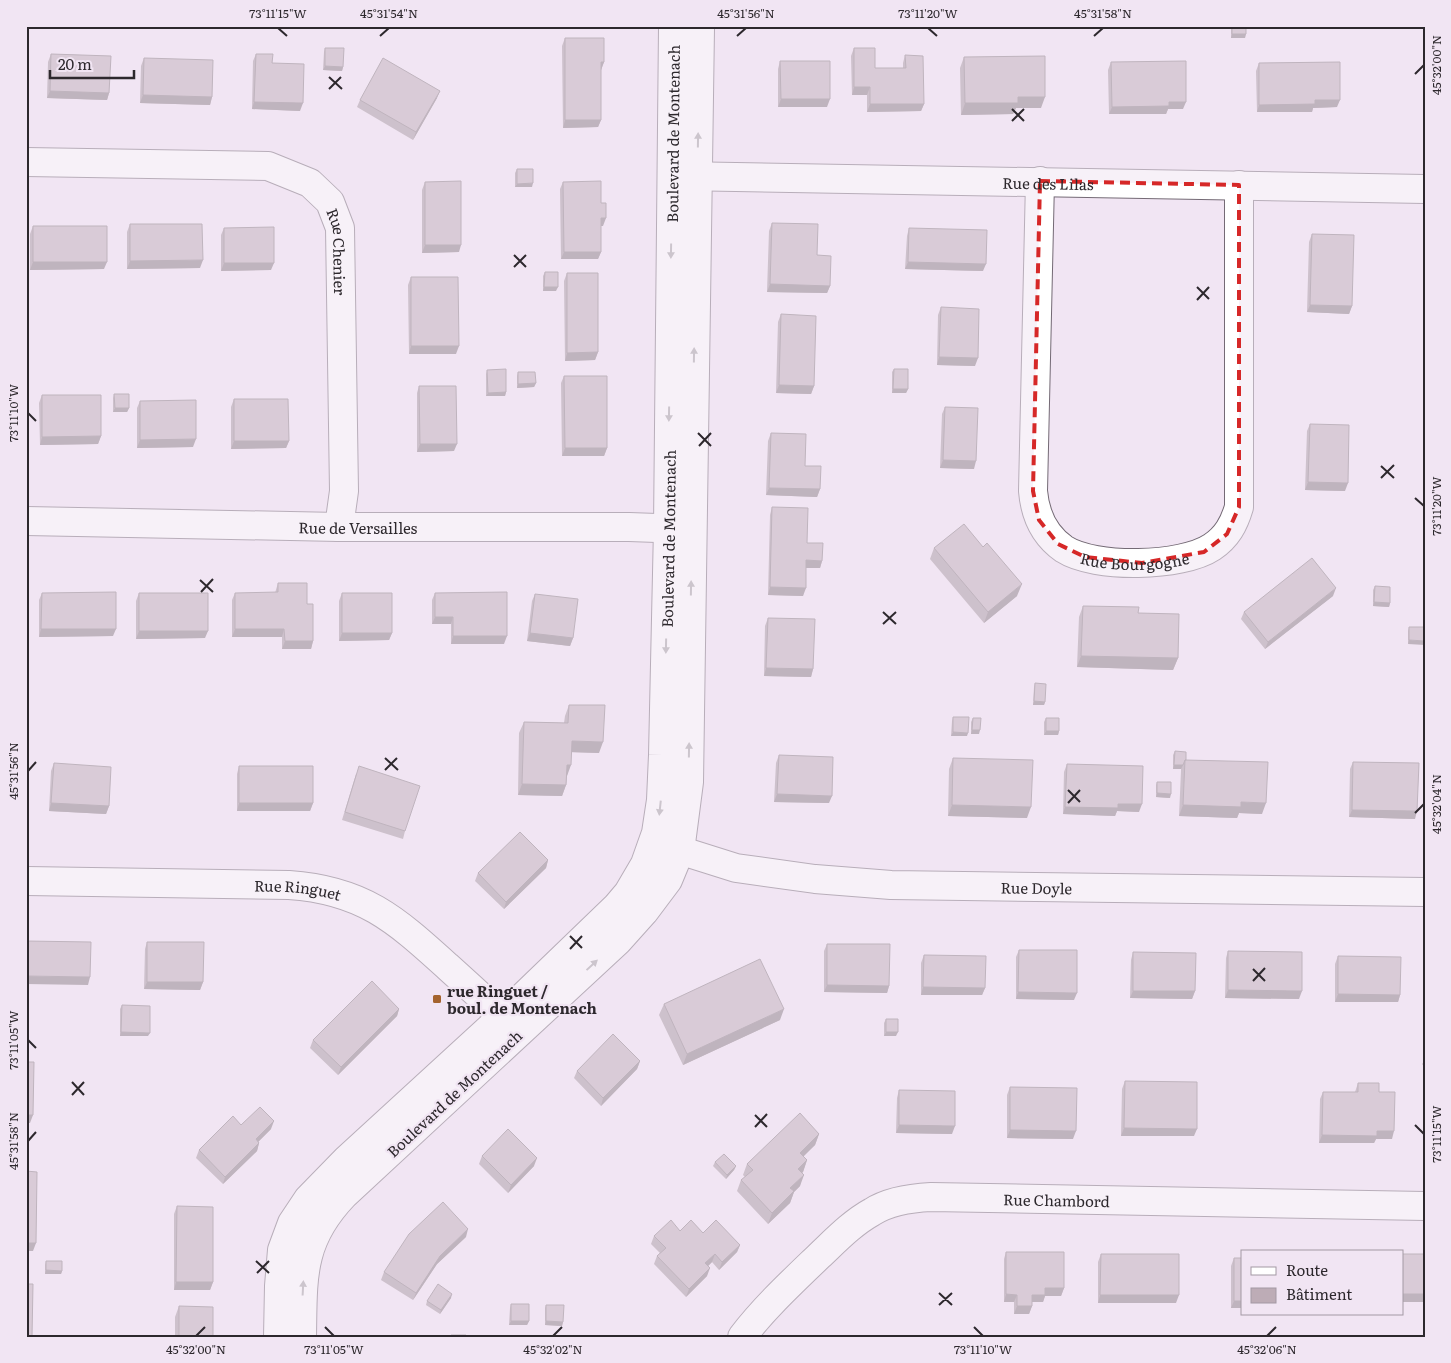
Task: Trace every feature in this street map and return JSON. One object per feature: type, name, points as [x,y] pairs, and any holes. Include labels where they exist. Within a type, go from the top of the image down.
[{"type":"street","name":"Rue Chenier","points":[[26,162],[268,166],[310,183],[330,202],[340,228],[344,491],[339,527]]},
{"type":"street","name":"Rue des Lilas","points":[[684,176],[1425,189]]},
{"type":"street","name":"Boulevard de Montenach","points":[[278,1337],[280,1264],[287,1236],[299,1211],[317,1189],[347,1159],[510,1025],[618,941],[644,912],[668,880],[680,851],[689,782],[680,529],[684,176]]},
{"type":"street","name":"Rue Bourgogne","points":[[1040,181],[1033,491],[1036,511],[1050,537],[1066,550],[1085,557],[1106,561],[1142,563],[1170,561],[1204,552],[1227,534],[1238,507],[1239,186]]},
{"type":"street","name":"Rue de Versailles","points":[[26,521],[339,527],[680,529]]},
{"type":"street","name":"Boulevard de Montenach","points":[[302,1337],[303,1275],[314,1238],[327,1214],[510,1025],[617,906],[637,879],[645,864],[653,842],[659,816],[680,529]]},
{"type":"street","name":"Rue Doyle","points":[[653,842],[736,868],[779,875],[891,885],[1425,892]]},
{"type":"street","name":"Rue Ringuet","points":[[26,881],[289,885],[306,886],[339,893],[370,906],[398,923],[510,1025]]},
{"type":"street","name":"Rue Chambord","points":[[742,1337],[788,1286],[857,1221],[872,1211],[902,1200],[931,1197],[1425,1206]]},
{"type":"highlighted area","points":[[1040,181],[1239,185],[1239,507],[1227,534],[1204,552],[1142,563],[1085,557],[1058,544],[1039,520],[1033,491]]},
{"type":"building","points":[[1232,26],[1246,26],[1246,34],[1232,34]]},
{"type":"building","points":[[565,38],[604,38],[604,62],[601,62],[601,120],[565,120]]},
{"type":"building","points":[[325,48],[344,48],[343,67],[325,66]]},
{"type":"building","points":[[854,48],[875,48],[875,68],[906,68],[905,55],[923,56],[924,104],[870,104],[870,87],[854,87]]},
{"type":"building","points":[[51,54],[111,56],[109,93],[50,91]]},
{"type":"building","points":[[256,54],[273,54],[272,63],[304,64],[303,103],[254,102]]},
{"type":"building","points":[[1045,56],[1045,97],[1018,97],[1018,103],[965,103],[964,57]]},
{"type":"building","points":[[144,58],[213,60],[212,97],[143,95]]},
{"type":"building","points":[[383,58],[440,91],[416,132],[360,100]]},
{"type":"building","points":[[780,61],[830,61],[830,99],[781,99]]},
{"type":"building","points":[[1186,61],[1186,102],[1169,102],[1169,106],[1112,107],[1111,62]]},
{"type":"building","points":[[1340,62],[1340,100],[1315,100],[1315,104],[1259,105],[1259,63]]},
{"type":"building","points":[[517,169],[533,169],[533,183],[517,184]]},
{"type":"building","points":[[461,181],[461,245],[425,245],[425,182]]},
{"type":"building","points":[[601,181],[601,203],[606,203],[606,218],[601,218],[601,252],[564,252],[563,182]]},
{"type":"building","points":[[772,223],[818,224],[817,255],[831,256],[830,286],[770,284]]},
{"type":"building","points":[[130,224],[202,224],[203,260],[130,261]]},
{"type":"building","points":[[33,226],[107,226],[107,262],[33,262]]},
{"type":"building","points":[[274,227],[274,263],[224,263],[224,228]]},
{"type":"building","points":[[909,228],[987,230],[986,264],[908,262]]},
{"type":"building","points":[[1312,234],[1354,235],[1352,306],[1310,305]]},
{"type":"building","points":[[545,272],[558,272],[558,287],[544,287]]},
{"type":"building","points":[[567,273],[598,273],[598,352],[567,353]]},
{"type":"building","points":[[411,277],[458,277],[459,346],[411,346]]},
{"type":"building","points":[[941,307],[979,309],[978,358],[939,357]]},
{"type":"building","points":[[781,314],[816,316],[814,386],[779,385]]},
{"type":"building","points":[[506,369],[506,392],[488,393],[487,370]]},
{"type":"building","points":[[894,369],[908,369],[908,389],[893,389]]},
{"type":"building","points":[[518,372],[535,372],[536,383],[518,384]]},
{"type":"building","points":[[564,376],[607,376],[607,448],[565,448]]},
{"type":"building","points":[[419,386],[456,386],[457,444],[420,444]]},
{"type":"building","points":[[114,394],[129,394],[129,408],[115,408]]},
{"type":"building","points":[[42,395],[101,395],[101,436],[42,437]]},
{"type":"building","points":[[234,399],[288,399],[289,441],[234,441]]},
{"type":"building","points":[[196,400],[196,439],[140,440],[140,401]]},
{"type":"building","points":[[945,407],[978,408],[976,461],[943,460]]},
{"type":"building","points":[[1310,424],[1349,425],[1348,483],[1308,482]]},
{"type":"building","points":[[771,433],[806,434],[805,466],[821,466],[820,489],[769,488]]},
{"type":"building","points":[[772,507],[808,508],[807,543],[823,543],[822,561],[806,560],[806,588],[770,587]]},
{"type":"building","points":[[964,524],[983,547],[987,543],[1022,584],[988,612],[934,548]]},
{"type":"building","points":[[1312,558],[1336,588],[1268,642],[1244,612]]},
{"type":"building","points":[[278,583],[307,583],[307,604],[313,604],[313,641],[285,641],[284,629],[235,629],[235,593],[278,592]]},
{"type":"building","points":[[1375,586],[1390,587],[1390,603],[1374,602]]},
{"type":"building","points":[[116,592],[116,629],[41,629],[42,593]]},
{"type":"building","points":[[507,592],[507,636],[453,636],[453,617],[435,617],[435,593]]},
{"type":"building","points":[[139,593],[208,593],[208,631],[139,631]]},
{"type":"building","points":[[342,593],[392,593],[392,633],[342,633]]},
{"type":"building","points":[[535,594],[578,599],[573,638],[530,633]]},
{"type":"building","points":[[1083,606],[1139,607],[1138,613],[1179,614],[1178,658],[1081,656]]},
{"type":"building","points":[[768,618],[815,619],[813,669],[766,668]]},
{"type":"building","points":[[1409,627],[1425,627],[1425,641],[1409,640]]},
{"type":"building","points":[[1035,683],[1046,684],[1045,702],[1034,701]]},
{"type":"building","points":[[569,705],[605,705],[603,742],[572,741],[571,765],[567,765],[566,785],[522,784],[524,722],[568,723]]},
{"type":"building","points":[[953,717],[969,717],[968,733],[953,732]]},
{"type":"building","points":[[973,718],[981,718],[980,730],[972,730]]},
{"type":"building","points":[[1046,718],[1059,718],[1059,731],[1046,731]]},
{"type":"building","points":[[1175,751],[1186,752],[1186,760],[1183,765],[1174,765]]},
{"type":"building","points":[[779,755],[833,757],[832,796],[777,794]]},
{"type":"building","points":[[953,758],[1033,760],[1031,807],[952,805]]},
{"type":"building","points":[[1185,760],[1268,762],[1266,803],[1241,802],[1241,807],[1183,805]]},
{"type":"building","points":[[1353,762],[1419,763],[1417,811],[1352,810]]},
{"type":"building","points":[[54,763],[111,767],[109,806],[51,803]]},
{"type":"building","points":[[1067,764],[1143,766],[1142,804],[1118,804],[1118,808],[1065,807]]},
{"type":"building","points":[[239,766],[313,766],[313,803],[239,803]]},
{"type":"building","points":[[359,766],[420,786],[405,831],[345,812]]},
{"type":"building","points":[[1157,782],[1171,782],[1171,794],[1157,793]]},
{"type":"building","points":[[520,832],[548,860],[506,902],[478,873]]},
{"type":"building","points":[[26,941],[91,942],[90,977],[26,976]]},
{"type":"building","points":[[147,942],[204,942],[203,982],[147,982]]},
{"type":"building","points":[[827,944],[890,944],[889,986],[827,985]]},
{"type":"building","points":[[1019,950],[1077,950],[1077,993],[1018,992]]},
{"type":"building","points":[[1228,951],[1302,952],[1302,991],[1228,990]]},
{"type":"building","points":[[1133,952],[1196,953],[1195,991],[1133,991]]},
{"type":"building","points":[[924,955],[986,956],[985,988],[923,987]]},
{"type":"building","points":[[1338,956],[1401,957],[1400,995],[1338,994]]},
{"type":"building","points":[[760,959],[784,1009],[687,1054],[664,1004]]},
{"type":"building","points":[[372,981],[399,1009],[341,1067],[313,1040]]},
{"type":"building","points":[[122,1005],[150,1006],[150,1033],[121,1032]]},
{"type":"building","points":[[886,1019],[898,1019],[898,1032],[886,1032]]},
{"type":"building","points":[[613,1034],[640,1061],[603,1098],[577,1071]]},
{"type":"building","points":[[26,1062],[34,1062],[33,1115],[26,1115]]},
{"type":"building","points":[[1125,1081],[1197,1082],[1197,1129],[1124,1128]]},
{"type":"building","points":[[1358,1083],[1379,1083],[1379,1092],[1395,1092],[1394,1131],[1377,1131],[1377,1136],[1322,1135],[1323,1092],[1358,1092]]},
{"type":"building","points":[[1010,1087],[1077,1088],[1076,1131],[1010,1130]]},
{"type":"building","points":[[899,1090],[955,1091],[955,1126],[899,1125]]},
{"type":"building","points":[[260,1107],[274,1121],[256,1139],[259,1143],[225,1177],[199,1150],[233,1116],[241,1125]]},
{"type":"building","points":[[800,1113],[819,1134],[800,1153],[807,1160],[798,1169],[804,1175],[790,1188],[794,1191],[772,1213],[741,1180],[753,1170],[747,1164]]},
{"type":"building","points":[[508,1129],[537,1158],[511,1185],[482,1156]]},
{"type":"building","points":[[724,1154],[736,1166],[727,1175],[715,1162]]},
{"type":"building","points":[[26,1171],[37,1172],[36,1243],[26,1243]]},
{"type":"building","points":[[443,1202],[468,1229],[440,1256],[416,1293],[384,1272],[409,1234]]},
{"type":"building","points":[[177,1206],[213,1207],[213,1282],[176,1282]]},
{"type":"building","points":[[671,1220],[680,1231],[691,1220],[703,1233],[716,1220],[740,1245],[722,1262],[715,1254],[705,1263],[710,1268],[689,1289],[657,1256],[666,1248],[654,1236]]},
{"type":"building","points":[[1006,1252],[1064,1252],[1064,1288],[1045,1288],[1045,1295],[1032,1295],[1032,1306],[1017,1306],[1017,1295],[1006,1294]]},
{"type":"building","points":[[1101,1254],[1179,1254],[1179,1295],[1100,1295]]},
{"type":"building","points":[[1404,1254],[1425,1254],[1425,1294],[1404,1294]]},
{"type":"building","points":[[1234,1258],[1241,1258],[1241,1301],[1234,1301]]},
{"type":"building","points":[[46,1261],[62,1261],[62,1271],[46,1270]]},
{"type":"building","points":[[26,1284],[33,1284],[32,1337],[26,1337]]},
{"type":"building","points":[[438,1284],[452,1294],[441,1310],[427,1301]]},
{"type":"building","points":[[511,1304],[529,1304],[529,1321],[511,1321]]},
{"type":"building","points":[[546,1305],[564,1305],[563,1322],[546,1321]]},
{"type":"building","points":[[179,1306],[213,1307],[213,1337],[179,1337]]},
{"type":"building","points":[[451,1335],[466,1335],[466,1337],[451,1337]]},
{"type":"place","name":"rue Ringuet / boul. de Montenach","points":[[437,999]]}]
